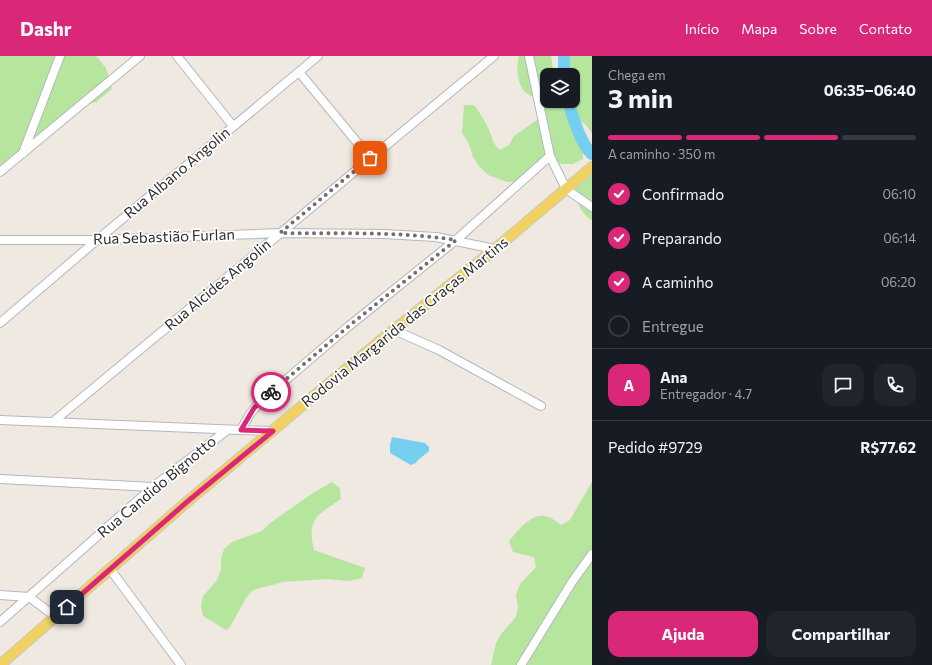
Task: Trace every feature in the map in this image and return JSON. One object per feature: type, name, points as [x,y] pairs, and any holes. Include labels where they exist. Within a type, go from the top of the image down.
[{"type":"main road","name":"Rodovia Margarida das Graças Martins","points":[[0,665],[188,501],[592,167]]},
{"type":"street","points":[[23,153],[60,56]]},
{"type":"street","points":[[0,172],[140,56]]},
{"type":"street","points":[[177,56],[233,126]]},
{"type":"street","name":"Rua Albano Angolin","points":[[0,322],[318,56]]},
{"type":"street","name":"Rua Alcides Angolin","points":[[54,421],[494,56]]},
{"type":"street","points":[[529,56],[550,156],[566,188],[592,207]]},
{"type":"street","points":[[299,72],[370,158]]},
{"type":"street","points":[[241,430],[250,414],[260,402],[349,326],[456,240],[550,156]]},
{"type":"street","name":"Rua Sebastião Furlan","points":[[0,240],[97,240],[280,233],[400,234],[456,240],[494,249]]},
{"type":"street","points":[[394,330],[452,356],[540,406]]},
{"type":"street","points":[[0,420],[54,421],[226,430]]},
{"type":"street","name":"Rua Candido Bignotto","points":[[0,622],[153,487],[226,430],[273,431]]},
{"type":"street","points":[[0,479],[153,487]]},
{"type":"street","points":[[521,665],[572,582],[592,554]]},
{"type":"street","points":[[110,569],[181,665]]},
{"type":"street","points":[[0,595],[29,597],[56,617]]},
{"type":"green space","points":[[0,56],[96,56],[106,68],[112,89],[96,102],[86,105],[0,173]]},
{"type":"green space","points":[[519,56],[551,56],[553,68],[540,68],[540,108],[580,108],[580,68],[564,68],[564,56],[592,56],[592,133],[585,124],[574,119],[582,143],[583,159],[573,164],[562,164],[552,161],[542,165],[538,174],[528,179],[507,182],[488,175],[473,157],[469,144],[462,133],[464,105],[474,105],[486,123],[494,143],[500,150],[509,145],[514,136],[540,118],[535,98],[523,90],[519,81]]},
{"type":"green space","points":[[592,167],[592,220],[587,217],[580,207],[576,196],[573,179]]},
{"type":"green space","points":[[332,482],[340,488],[341,499],[316,518],[312,531],[314,550],[365,568],[362,578],[349,581],[327,579],[283,582],[253,590],[246,598],[230,627],[226,630],[203,616],[201,606],[203,596],[217,580],[221,570],[221,559],[224,549],[232,542],[262,531],[270,523],[313,493]]},
{"type":"green space","points":[[592,482],[592,665],[491,665],[496,643],[501,634],[516,617],[518,607],[516,595],[520,584],[536,567],[534,557],[513,552],[509,542],[524,524],[539,516],[553,519],[561,525],[570,520]]},
{"type":"water","points":[[392,437],[425,443],[429,447],[429,451],[416,463],[411,465],[390,453]]},
{"type":"waterway","points":[[564,56],[564,68]]},
{"type":"waterway","points":[[570,108],[574,122],[584,144],[592,154]]},
{"type":"way so far","points":[[271,392],[349,326],[456,240],[400,234],[280,233],[370,158]]},
{"type":"route","points":[[67,607],[188,501],[273,431],[241,430],[254,408],[271,392]]}]
